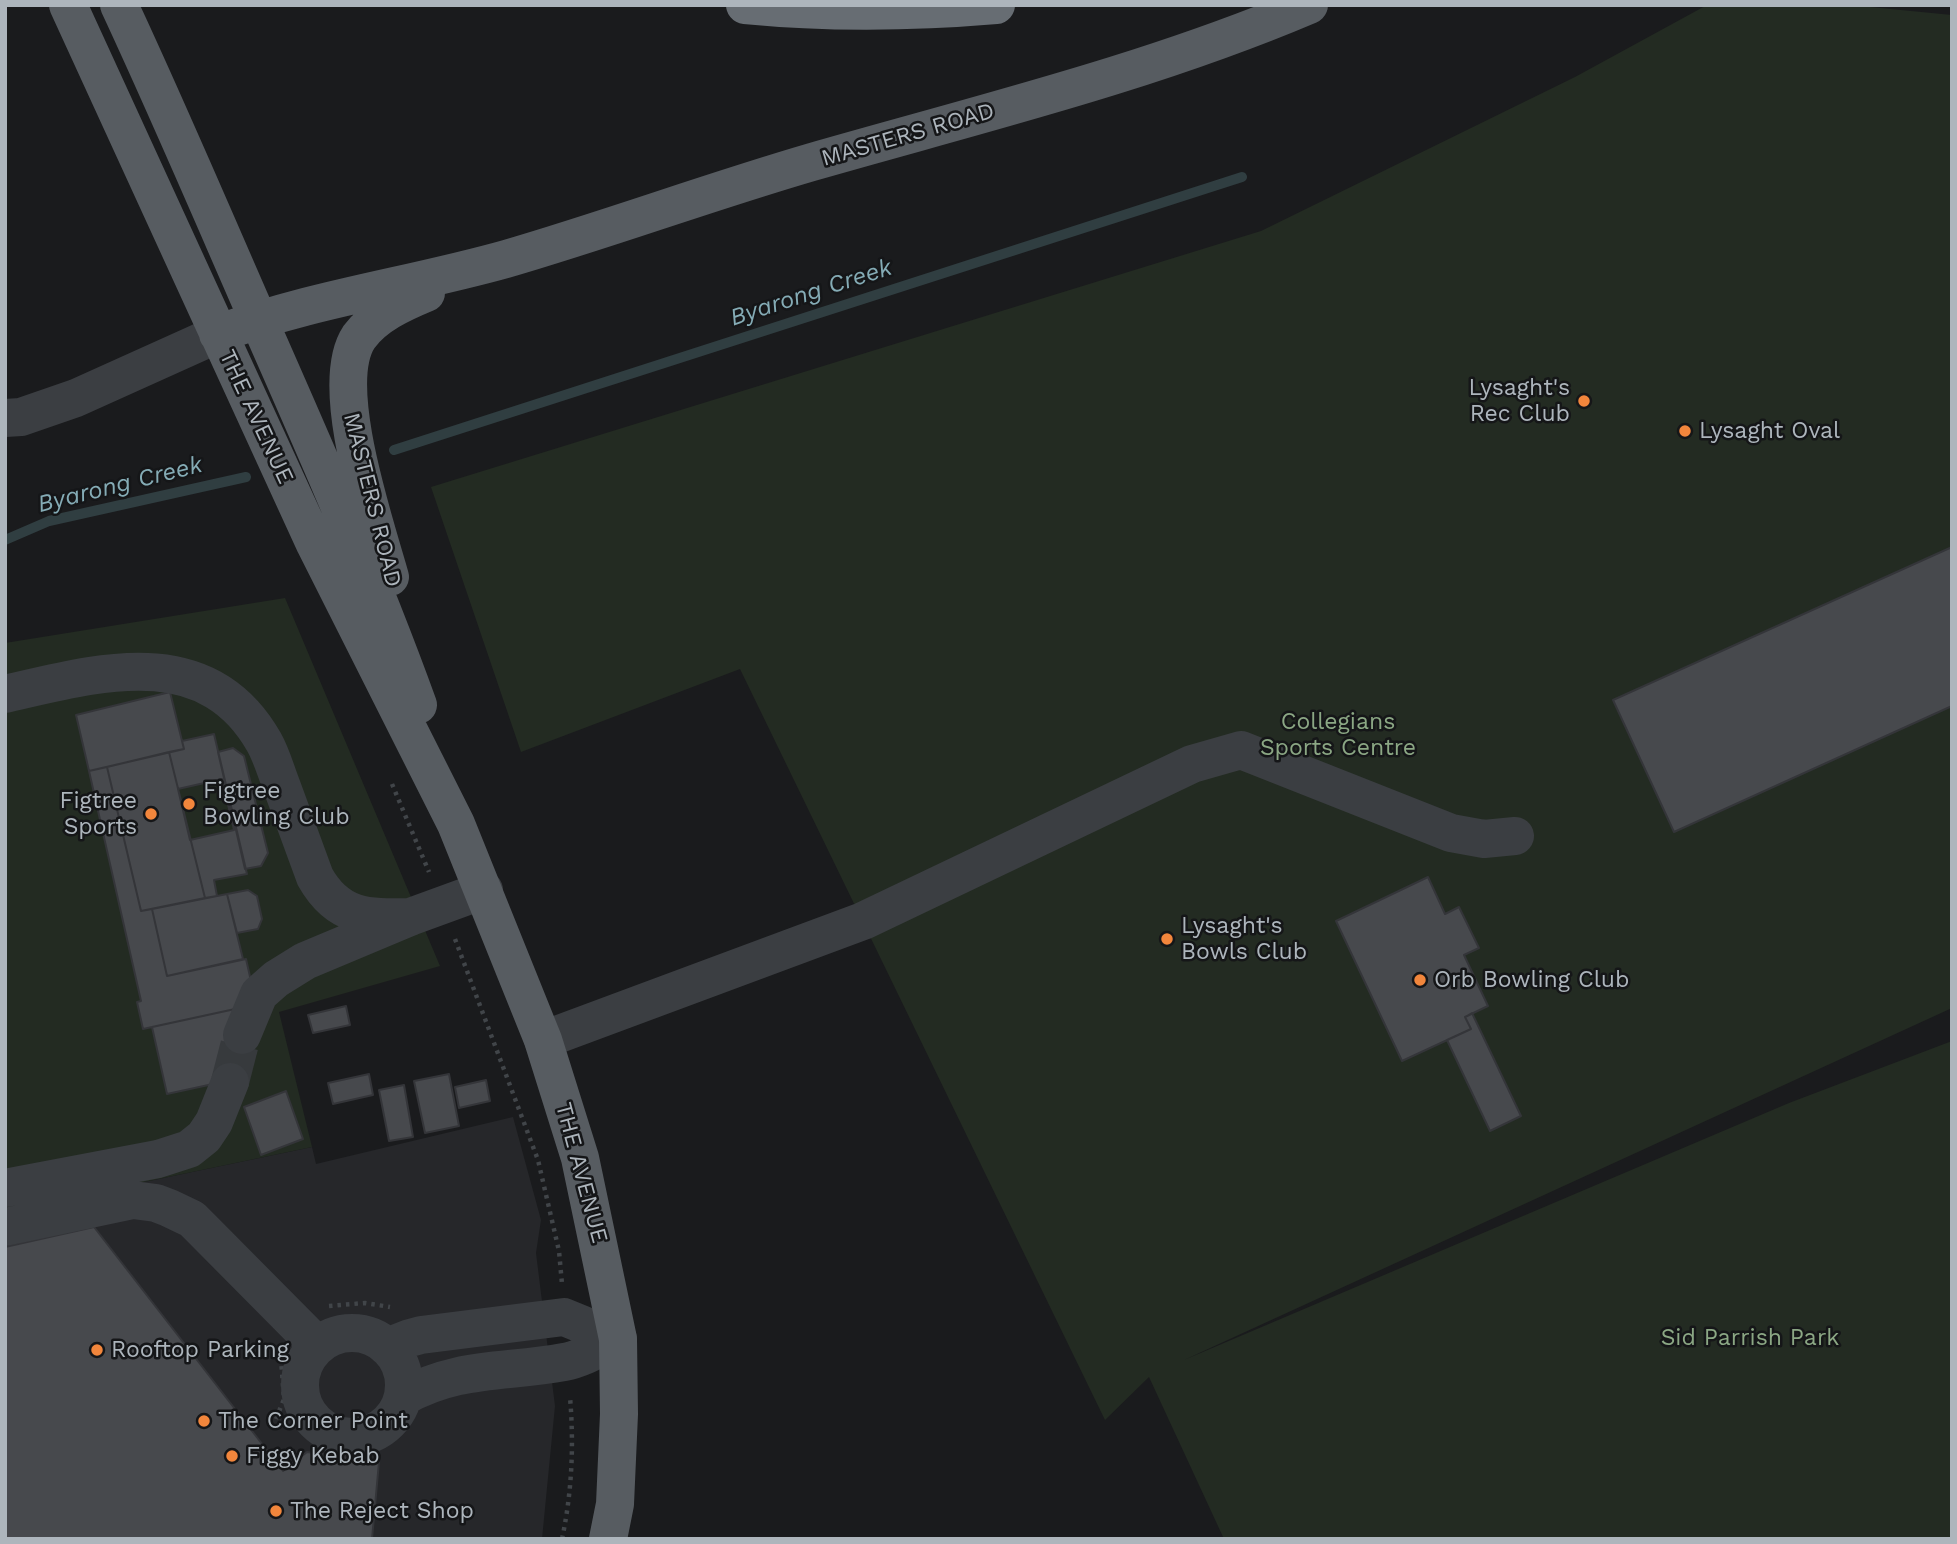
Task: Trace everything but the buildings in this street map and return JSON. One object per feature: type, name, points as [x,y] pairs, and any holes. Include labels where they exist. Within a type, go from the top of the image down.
[{"type":"highway","points":[[745,5],[790,10],[933,10],[996,5]]},
{"type":"main road","name":"THE AVENUE","points":[[68,5],[321,556],[456,824],[543,1040],[580,1158],[618,1339],[619,1414],[615,1504],[608,1539]]},
{"type":"main road","name":"THE AVENUE","points":[[119,5],[174,124],[398,649],[456,824]]},
{"type":"main road","name":"MASTERS ROAD","points":[[218,334],[258,319],[505,259],[761,177],[1124,73],[1239,35],[1309,5]]},
{"type":"main road","name":"MASTERS ROAD","points":[[456,824],[359,463],[349,406],[348,365],[358,339],[384,314],[403,303],[505,259]]},
{"type":"street","points":[[5,418],[21,417],[76,398],[218,334]]},
{"type":"street","points":[[5,694],[81,677],[145,671],[170,672],[203,684],[237,708],[263,740],[315,877],[326,894],[340,906],[365,917],[410,917]]},
{"type":"street","points":[[543,1040],[863,921],[1192,764],[1241,750],[1451,833],[1484,839],[1515,836]]},
{"type":"street","points":[[242,1035],[259,994],[276,979],[317,955],[484,890]]},
{"type":"street","points":[[5,1188],[158,1158],[189,1149],[204,1136],[214,1122],[230,1082]]},
{"type":"street","points":[[5,1227],[133,1200],[169,1208],[192,1219],[317,1345]]},
{"type":"street","points":[[387,1347],[421,1335],[564,1317],[618,1339]]},
{"type":"street","points":[[353,1333],[377,1339],[387,1347],[400,1365],[404,1386],[402,1397],[396,1413],[377,1431],[364,1436],[335,1435],[322,1429],[312,1419],[304,1407],[299,1382],[304,1362],[317,1345],[340,1334],[353,1333]]},
{"type":"street","points":[[402,1397],[429,1383],[459,1375],[568,1362],[618,1339]]},
{"type":"path","points":[[455,939],[538,1160],[559,1251],[562,1283]]},
{"type":"path","points":[[562,1539],[568,1508],[573,1434],[570,1399]]},
{"type":"shaded area","points":[[513,1117],[541,1220],[536,1253],[555,1406],[542,1539],[5,1539],[5,1211],[312,1147],[316,1164]]},
{"type":"green space","name":"Collegians Sports Centre","points":[[1707,5],[1850,5],[1952,15],[1952,1008],[1184,1360],[1789,1103],[1952,1041],[1952,1539],[1224,1539],[1149,1377],[1105,1420],[740,669],[521,752],[431,487],[1261,231],[1575,77]]},
{"type":"green space","name":"Figtree Bowling Club","points":[[285,598],[440,966],[279,1012],[312,1147],[5,1211],[5,643]]},
{"type":"waterway","name":"Byarong Creek","points":[[394,450],[1242,177]]},
{"type":"waterway","name":"Byarong Creek","points":[[5,540],[49,521],[246,477]]},
{"type":"tunnel","points":[[230,1082],[242,1035]]},
{"type":"place","name":"Lysaght's Rec Club","points":[[1584,401]]},
{"type":"place","name":"Lysaght Oval","points":[[1685,431]]},
{"type":"place","name":"Figtree Bowling Club","points":[[189,804]]},
{"type":"place","name":"Figtree Sports","points":[[151,814]]},
{"type":"place","name":"Lysaght's Bowls Club","points":[[1167,939]]},
{"type":"place","name":"Orb Bowling Club","points":[[1420,980]]},
{"type":"place","name":"Rooftop Parking","points":[[97,1350]]},
{"type":"place","name":"The Corner Point","points":[[204,1421]]},
{"type":"place","name":"Figgy Kebab","points":[[232,1456]]},
{"type":"place","name":"The Reject Shop","points":[[276,1511]]},
{"type":"park label","name":"Sid Parrish Park","points":[[1750,1338]]}]
